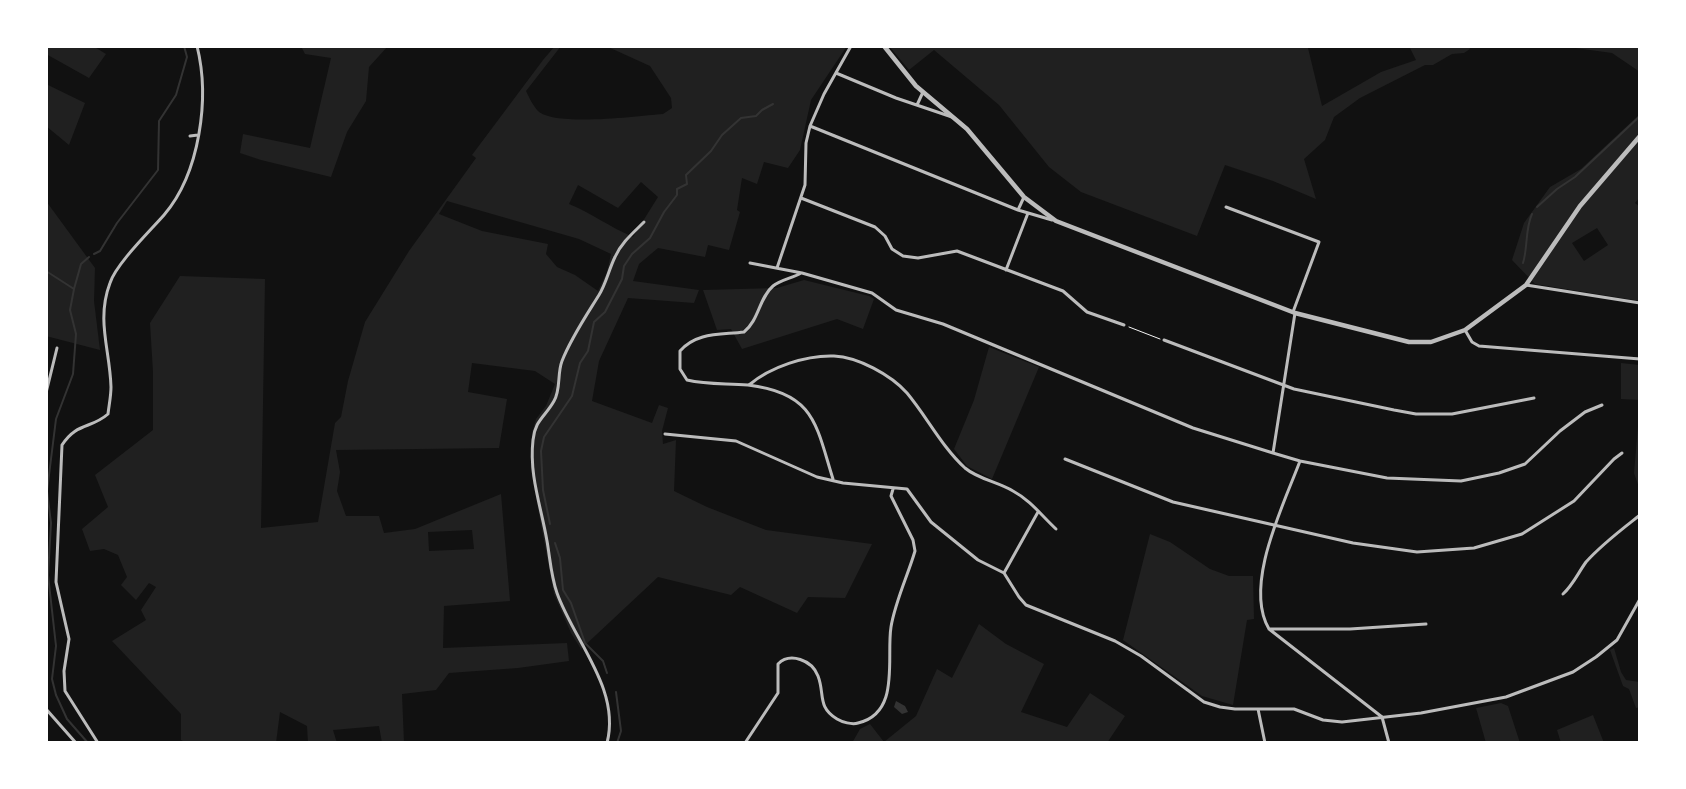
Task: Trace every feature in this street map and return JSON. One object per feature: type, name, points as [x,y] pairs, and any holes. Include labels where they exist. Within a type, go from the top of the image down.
[{"type":"street","points":[[98,743],[65,691],[64,671],[69,639],[56,582],[62,445],[70,433],[102,419],[108,414],[111,388],[102,323],[107,290],[111,280],[131,252],[166,213],[190,171],[196,152],[203,88],[202,68],[197,46]]},
{"type":"street","points":[[777,268],[805,185],[806,143],[810,126],[824,94],[851,46]]},
{"type":"street","points":[[884,46],[898,66],[923,92],[955,118],[1024,197],[1055,220]]},
{"type":"street","points":[[836,72],[917,105],[955,118]]},
{"type":"street","points":[[917,105],[923,92]]},
{"type":"street","points":[[810,126],[1018,210],[1055,220],[1294,313],[1409,342],[1441,340],[1465,330],[1526,285],[1580,206],[1640,136]]},
{"type":"street","points":[[190,136],[198,136]]},
{"type":"street","points":[[1018,210],[1024,197]]},
{"type":"street","points":[[801,198],[876,227],[885,236],[892,250],[903,256],[918,258],[957,251],[1063,291],[1088,312],[1124,325]]},
{"type":"street","points":[[1226,207],[1319,242],[1294,313],[1273,453]]},
{"type":"street","points":[[1006,270],[1028,213]]},
{"type":"street","points":[[607,743],[610,730],[608,706],[603,686],[574,633],[556,591],[532,471],[533,440],[539,419],[553,403],[557,393],[562,362],[588,310],[600,294],[615,255],[626,239],[644,222]]},
{"type":"street","points":[[750,263],[802,273],[872,293],[896,310],[943,324],[1193,428],[1300,461],[1387,478],[1462,481],[1499,473],[1525,464],[1560,431],[1585,412],[1602,405]]},
{"type":"street","points":[[802,273],[774,285],[765,295],[757,316],[744,332],[698,337],[688,342],[680,351],[680,369],[687,380],[706,384],[749,385],[782,393],[805,407],[815,422],[833,479]]},
{"type":"street","points":[[1526,285],[1640,303]]},
{"type":"street","points":[[1465,330],[1472,342],[1479,346],[1640,359]]},
{"type":"street","points":[[1164,340],[1284,386],[1416,414],[1467,412],[1534,398]]},
{"type":"street","points":[[46,393],[56,348]]},
{"type":"street","points":[[749,385],[762,374],[810,358],[835,356],[876,370],[890,377],[907,393],[956,459],[967,470],[1014,491],[1056,529]]},
{"type":"street","points":[[664,434],[736,441],[817,476],[843,483],[907,489],[931,522],[978,560],[1004,572],[1026,605],[1115,641],[1141,656],[1204,702],[1220,708],[1294,709],[1322,720],[1342,722],[1422,713],[1506,696],[1573,672],[1596,658],[1617,640],[1640,599]]},
{"type":"street","points":[[1065,459],[1173,502],[1377,548],[1417,552],[1474,548],[1522,534],[1558,513],[1574,501],[1614,458],[1622,453]]},
{"type":"street","points":[[1300,461],[1276,525],[1262,576],[1260,598],[1264,621],[1269,629],[1382,717],[1389,743]]},
{"type":"street","points":[[745,743],[778,693],[778,664],[782,660],[792,657],[808,663],[815,670],[818,676],[823,703],[828,713],[841,722],[857,724],[871,718],[881,709],[887,696],[890,676],[891,626],[915,551],[913,540],[891,496],[893,489]]},
{"type":"street","points":[[1004,572],[1038,512]]},
{"type":"street","points":[[1564,594],[1571,587],[1585,564],[1603,545],[1640,515]]},
{"type":"street","points":[[1269,629],[1350,629],[1426,624]]},
{"type":"street","points":[[46,709],[76,743]]},
{"type":"street","points":[[1258,709],[1265,743]]},
{"type":"path","points":[[1124,325],[1164,340]]},
{"type":"shaded area","points":[[46,46],[93,46],[106,54],[89,78],[46,54]]},
{"type":"shaded area","points":[[301,46],[388,46],[369,67],[366,101],[347,132],[331,177],[240,153],[243,134],[310,148],[331,58],[305,54]]},
{"type":"shaded area","points":[[555,46],[561,46],[526,91],[533,104],[538,111],[547,116],[578,120],[663,114],[672,108],[671,98],[650,66],[606,46],[847,46],[811,100],[800,150],[788,168],[764,162],[757,184],[742,178],[737,210],[740,212],[729,250],[708,245],[705,257],[658,248],[639,264],[633,281],[699,290],[694,303],[628,298],[599,361],[592,401],[652,423],[659,405],[668,408],[662,431],[663,444],[676,440],[674,491],[707,507],[766,530],[872,544],[845,598],[808,597],[797,613],[740,587],[731,595],[658,577],[581,649],[571,633],[554,594],[531,471],[532,433],[536,419],[546,406],[555,384],[535,371],[472,363],[468,392],[507,399],[499,448],[336,450],[340,472],[337,491],[346,516],[379,516],[384,533],[415,529],[501,494],[510,601],[444,606],[443,648],[567,643],[569,661],[518,668],[449,673],[436,690],[402,694],[404,743],[382,743],[379,726],[333,730],[337,743],[308,743],[307,726],[280,712],[276,743],[187,743],[181,740],[181,714],[112,641],[146,620],[141,610],[156,587],[149,583],[136,600],[121,585],[127,577],[118,555],[104,549],[90,551],[82,529],[108,507],[95,475],[153,430],[153,372],[150,323],[180,276],[265,279],[261,528],[318,522],[335,423],[341,417],[348,381],[365,322],[409,251],[476,158],[472,155]],"holes":[[[641,182],[658,197],[633,237],[569,204],[578,185],[618,208]],[[447,201],[579,239],[611,254],[607,272],[598,291],[575,275],[557,267],[546,254],[548,244],[482,231],[439,214]],[[472,530],[474,549],[429,551],[428,532]]]},
{"type":"shaded area","points":[[889,46],[1325,46],[1308,48],[1322,106],[1381,72],[1416,60],[1409,46],[1469,46],[1470,49],[1464,53],[1452,54],[1433,65],[1425,65],[1360,98],[1334,117],[1325,140],[1304,159],[1316,199],[1273,181],[1225,165],[1197,236],[1081,192],[1049,167],[999,105],[934,50],[909,70]]},
{"type":"shaded area","points":[[1561,46],[1640,46],[1640,72],[1612,53]]},
{"type":"shaded area","points":[[46,84],[85,103],[69,145],[46,126]]},
{"type":"shaded area","points":[[1640,114],[1640,197],[1635,203],[1640,207],[1640,301],[1535,284],[1512,260],[1524,223],[1550,187],[1581,169]],"holes":[[[1597,228],[1608,245],[1584,261],[1572,243]]]},
{"type":"shaded area","points":[[46,201],[95,268],[94,301],[100,350],[46,336]]},
{"type":"shaded area","points":[[804,280],[869,296],[874,299],[863,329],[837,319],[742,349],[731,329],[717,330],[703,290],[777,288]]},
{"type":"shaded area","points":[[989,347],[1039,367],[992,479],[967,466],[954,449],[974,400]]},
{"type":"shaded area","points":[[1621,363],[1640,365],[1640,400],[1621,399]]},
{"type":"shaded area","points":[[1640,403],[1640,490],[1634,473]]},
{"type":"shaded area","points":[[1150,534],[1170,542],[1210,569],[1229,576],[1253,576],[1254,619],[1247,620],[1233,705],[1202,696],[1123,640]]},
{"type":"shaded area","points":[[979,624],[1006,644],[1044,664],[1021,712],[1067,727],[1090,693],[1125,716],[1107,743],[852,743],[860,729],[870,724],[884,742],[916,716],[937,669],[952,678]]},
{"type":"shaded area","points":[[1614,648],[1621,672],[1626,680],[1640,682],[1640,707],[1636,708],[1629,689],[1623,686],[1610,650]]},
{"type":"shaded area","points":[[896,701],[905,706],[908,712],[902,714],[894,707]]},
{"type":"shaded area","points":[[1501,703],[1508,706],[1520,743],[1486,743],[1476,708]]},
{"type":"shaded area","points":[[1593,715],[1604,743],[1561,743],[1557,730]]},
{"type":"waterway","points":[[94,254],[100,251],[117,223],[158,170],[159,121],[176,95],[187,57],[184,46]]},
{"type":"waterway","points":[[550,524],[543,490],[541,451],[544,437],[572,396],[580,363],[588,351],[594,322],[605,312],[622,279],[624,266],[632,254],[650,238],[664,212],[677,195],[677,189],[687,184],[686,175],[711,151],[722,135],[741,118],[756,116],[773,104]]},
{"type":"waterway","points":[[1537,207],[1557,189],[1575,177],[1640,116]]},
{"type":"waterway","points":[[1523,263],[1528,226],[1532,214]]},
{"type":"waterway","points":[[74,289],[81,264],[89,257]]},
{"type":"waterway","points":[[46,271],[74,289],[70,310],[76,334],[73,374],[56,419],[47,491],[51,523],[48,575],[56,646],[52,679],[56,695],[67,719],[88,743]]},
{"type":"waterway","points":[[555,543],[560,558],[563,590],[571,603],[585,643],[603,661],[607,673]]},
{"type":"waterway","points":[[616,692],[621,731],[617,743]]}]
